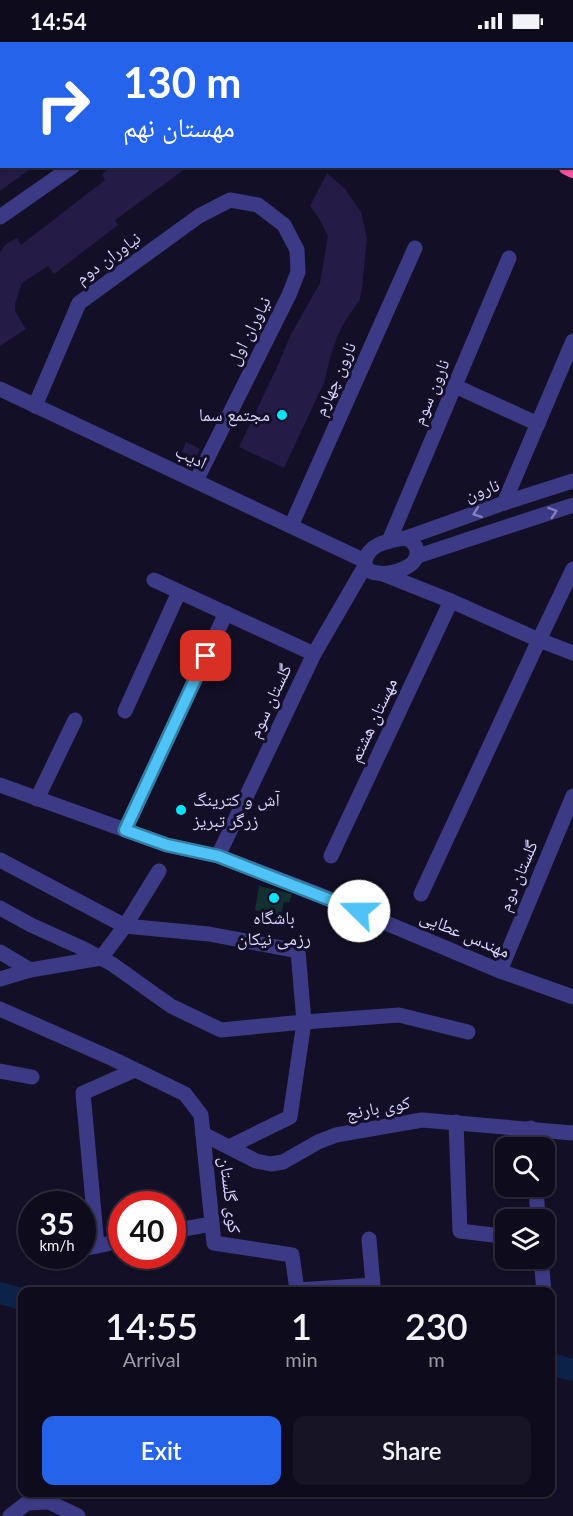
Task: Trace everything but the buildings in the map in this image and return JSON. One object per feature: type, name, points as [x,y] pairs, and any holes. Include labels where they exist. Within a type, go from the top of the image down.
[{"type":"street","points":[[0,217],[70,168]]},
{"type":"street","name":"نیاوران دوم","points":[[35,406],[80,303],[199,216],[230,200],[258,205]]},
{"type":"street","name":"نیاوران اول","points":[[196,481],[289,295],[297,272],[297,250],[284,225],[258,205]]},
{"type":"street","name":"نارون چهارم","points":[[291,526],[415,248]]},
{"type":"street","name":"نارون سوم","points":[[389,541],[509,258]]},
{"type":"street","points":[[504,503],[573,341]]},
{"type":"street","points":[[455,386],[538,423]]},
{"type":"street","name":"ادیب","points":[[0,389],[365,563]]},
{"type":"street","name":"نارون","points":[[406,538],[573,481]]},
{"type":"street","points":[[418,555],[573,505]]},
{"type":"street","points":[[383,574],[415,562],[418,555],[416,546],[406,538],[389,541],[372,549],[365,563],[369,571],[383,574],[451,601],[573,654]]},
{"type":"street","name":"گلستان سوم","points":[[218,856],[314,654],[365,563]]},
{"type":"street","points":[[421,894],[573,569]]},
{"type":"street","points":[[154,580],[314,654]]},
{"type":"street","points":[[125,711],[179,592]]},
{"type":"street","name":"مهستان هشتم","points":[[331,856],[451,601]]},
{"type":"street","points":[[125,830],[226,613]]},
{"type":"street","points":[[37,799],[75,720]]},
{"type":"street","name":"مهندس عطایی","points":[[0,785],[167,845],[218,856],[315,893],[500,970],[573,997]]},
{"type":"street","name":"گلستان دوم","points":[[500,970],[573,796]]},
{"type":"street","points":[[0,860],[124,926],[209,934],[298,951],[304,1022],[290,1117],[229,1148]]},
{"type":"street","points":[[0,980],[30,970],[101,958],[159,871]]},
{"type":"street","points":[[0,908],[112,964],[171,1006],[221,1030],[399,1015],[468,1032]]},
{"type":"street","points":[[0,952],[30,970]]},
{"type":"street","name":"کوی گلستان","points":[[0,1009],[185,1094],[201,1115],[214,1243],[292,1255],[297,1287]]},
{"type":"street","points":[[87,1191],[83,1093],[135,1070]]},
{"type":"street","points":[[0,1071],[32,1077]]},
{"type":"street","name":"کوی بارنج","points":[[203,1134],[256,1161],[271,1164],[284,1162],[318,1142],[336,1135],[422,1120],[573,1133]]},
{"type":"street","points":[[456,1122],[460,1231],[493,1235]]},
{"type":"street","points":[[531,1128],[531,1137]]},
{"type":"street","points":[[186,1229],[212,1224]]},
{"type":"street","name":"کوی گلستان","points":[[342,1287],[372,1285],[369,1239]]},
{"type":"street","points":[[542,1269],[544,1287]]},
{"type":"street","points":[[10,1516],[27,1503],[49,1502],[78,1516]]},
{"type":"green space","name":"باشگاه رزمی نیکان","points":[[259,886],[292,894],[289,903],[284,902],[281,915],[255,910]]},
{"type":"waterway","points":[[0,1293],[18,1298]]},
{"type":"waterway","points":[[555,1365],[573,1370]]},
{"type":"place","name":"مجتمع سما","points":[[282,415]]},
{"type":"place","name":"آش و کترینگ زرگر تبریز","points":[[181,810]]},
{"type":"place","name":"باشگاه رزمی نیکان","points":[[274,898]]},
{"type":"route","points":[[206,656],[125,830],[167,845],[218,856],[359,911]]}]
